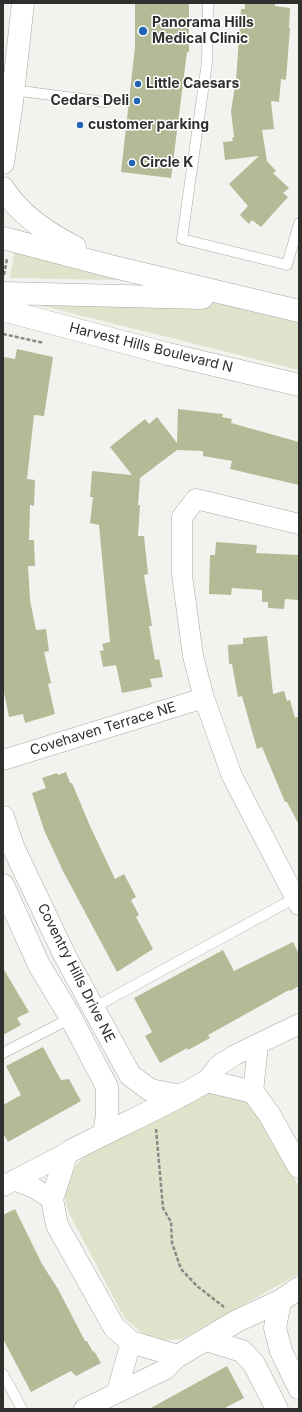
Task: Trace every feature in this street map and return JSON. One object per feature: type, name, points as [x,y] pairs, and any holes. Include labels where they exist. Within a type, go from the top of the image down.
[{"type":"street","points":[[3,163],[23,3]]},
{"type":"street","points":[[3,188],[11,201],[49,234],[110,266]]},
{"type":"street","points":[[5,246],[110,266],[299,310]]},
{"type":"street","points":[[3,293],[186,297],[257,301]]},
{"type":"street","name":"Harvest Hills Boulevard N","points":[[3,310],[168,354],[299,385]]},
{"type":"street","points":[[297,902],[232,776],[204,698],[193,656],[182,575],[182,516],[196,499],[299,524]]},
{"type":"street","name":"Covehaven Terrace NE","points":[[3,760],[204,698]]},
{"type":"street","name":"Coventry Hills Drive NE","points":[[3,817],[14,849],[65,956],[130,1075],[150,1090],[182,1096]]},
{"type":"street","name":"Coventry Hills Drive NE","points":[[3,886],[39,965],[71,1018],[107,1087],[107,1115],[104,1133]]},
{"type":"street","points":[[8,1183],[67,1154],[104,1133],[182,1096],[207,1081],[218,1066],[299,1024]]},
{"type":"street","points":[[252,1048],[253,1092],[269,1114],[299,1167]]},
{"type":"street","points":[[207,1081],[253,1092]]},
{"type":"street","points":[[67,1154],[52,1199],[57,1225],[114,1327],[132,1342],[178,1356]]},
{"type":"street","points":[[8,1183],[34,1188],[52,1199]]},
{"type":"street","points":[[84,1409],[166,1369],[178,1356],[237,1321],[280,1301],[299,1288]]},
{"type":"street","points":[[280,1301],[275,1328],[281,1351],[299,1388]]},
{"type":"street","points":[[206,1340],[242,1351],[254,1364],[277,1409]]},
{"type":"street","points":[[117,1392],[132,1342]]},
{"type":"lane","points":[[208,3],[207,62],[182,238],[287,264],[299,223]]},
{"type":"lane","points":[[13,90],[105,102]]},
{"type":"lane","points":[[93,1008],[297,902]]},
{"type":"lane","points":[[3,1053],[71,1018]]},
{"type":"lane","points":[[3,1374],[22,1409]]},
{"type":"path","points":[[3,281],[5,246]]},
{"type":"path","points":[[153,1111],[155,1118],[163,1208],[171,1222],[172,1243],[181,1269],[190,1279],[227,1310],[237,1321]]},
{"type":"green space","points":[[15,249],[117,274],[116,280],[10,278]]},
{"type":"green space","points":[[37,297],[214,303],[257,310],[299,320],[299,370],[35,304]]},
{"type":"green space","points":[[212,1090],[250,1102],[261,1116],[299,1187],[299,1274],[182,1339],[162,1340],[146,1336],[125,1319],[69,1213],[65,1200],[66,1184],[71,1171],[87,1153]]},
{"type":"building","points":[[135,3],[189,3],[189,52],[187,52],[171,178],[121,172],[135,47]]},
{"type":"building","points":[[245,3],[275,3],[275,6],[290,8],[286,80],[281,79],[279,102],[271,101],[274,129],[262,130],[267,161],[276,171],[273,173],[289,188],[283,193],[288,197],[261,227],[252,220],[249,224],[240,215],[248,206],[229,184],[259,156],[225,160],[223,142],[233,141],[232,138],[234,137],[231,111],[236,80],[241,9],[245,9]]},
{"type":"building","points":[[17,349],[53,357],[44,416],[34,415],[27,479],[35,480],[34,506],[30,505],[29,540],[34,540],[35,566],[28,566],[30,600],[36,630],[46,629],[49,651],[44,652],[51,683],[48,684],[55,714],[25,723],[23,714],[9,717],[3,687],[3,357],[15,359]]},
{"type":"building","points":[[178,409],[223,414],[222,417],[232,419],[231,423],[299,442],[299,485],[230,469],[232,461],[203,456],[203,451],[177,450],[140,478],[138,536],[144,536],[148,574],[144,575],[152,626],[149,626],[155,660],[159,659],[163,677],[150,679],[152,687],[122,693],[116,665],[103,667],[100,651],[104,650],[102,644],[110,642],[99,525],[90,523],[93,497],[90,497],[92,471],[132,475],[110,447],[145,419],[149,424],[157,417],[177,443]]},
{"type":"building","points":[[216,542],[257,545],[256,553],[299,555],[299,600],[285,599],[284,609],[268,608],[268,602],[262,602],[262,590],[232,588],[231,595],[209,594],[210,555],[215,555]]},
{"type":"building","points":[[267,636],[273,694],[284,691],[287,701],[290,700],[295,718],[299,716],[299,825],[287,802],[285,802],[262,747],[257,749],[242,696],[238,697],[232,664],[229,664],[228,645],[243,644],[243,638]]},
{"type":"building","points":[[66,772],[115,879],[124,874],[136,897],[131,900],[139,915],[136,917],[153,949],[117,972],[63,871],[44,830],[32,793],[46,788],[42,778],[57,773],[58,775]]},
{"type":"building","points":[[293,942],[299,954],[299,986],[290,991],[289,990],[208,1035],[210,1038],[188,1050],[187,1048],[160,1063],[145,1036],[152,1032],[134,998],[223,950],[234,971]]},
{"type":"building","points":[[3,968],[29,1012],[17,1018],[21,1025],[3,1035]]},
{"type":"building","points":[[43,1047],[61,1080],[69,1079],[81,1101],[8,1142],[3,1133],[3,1105],[21,1095],[6,1066]]},
{"type":"building","points":[[15,1209],[42,1264],[58,1289],[85,1341],[87,1341],[101,1363],[76,1376],[71,1371],[31,1392],[3,1339],[3,1215]]},
{"type":"building","points":[[227,1366],[244,1398],[223,1409],[149,1409]]},
{"type":"place","name":"Panorama Hills Medical Clinic","points":[[143,31]]},
{"type":"place","name":"Little Caesars","points":[[138,84]]},
{"type":"place","name":"Cedars Deli","points":[[137,101]]},
{"type":"place","name":"customer parking","points":[[80,125]]},
{"type":"place","name":"Circle K","points":[[132,163]]}]
